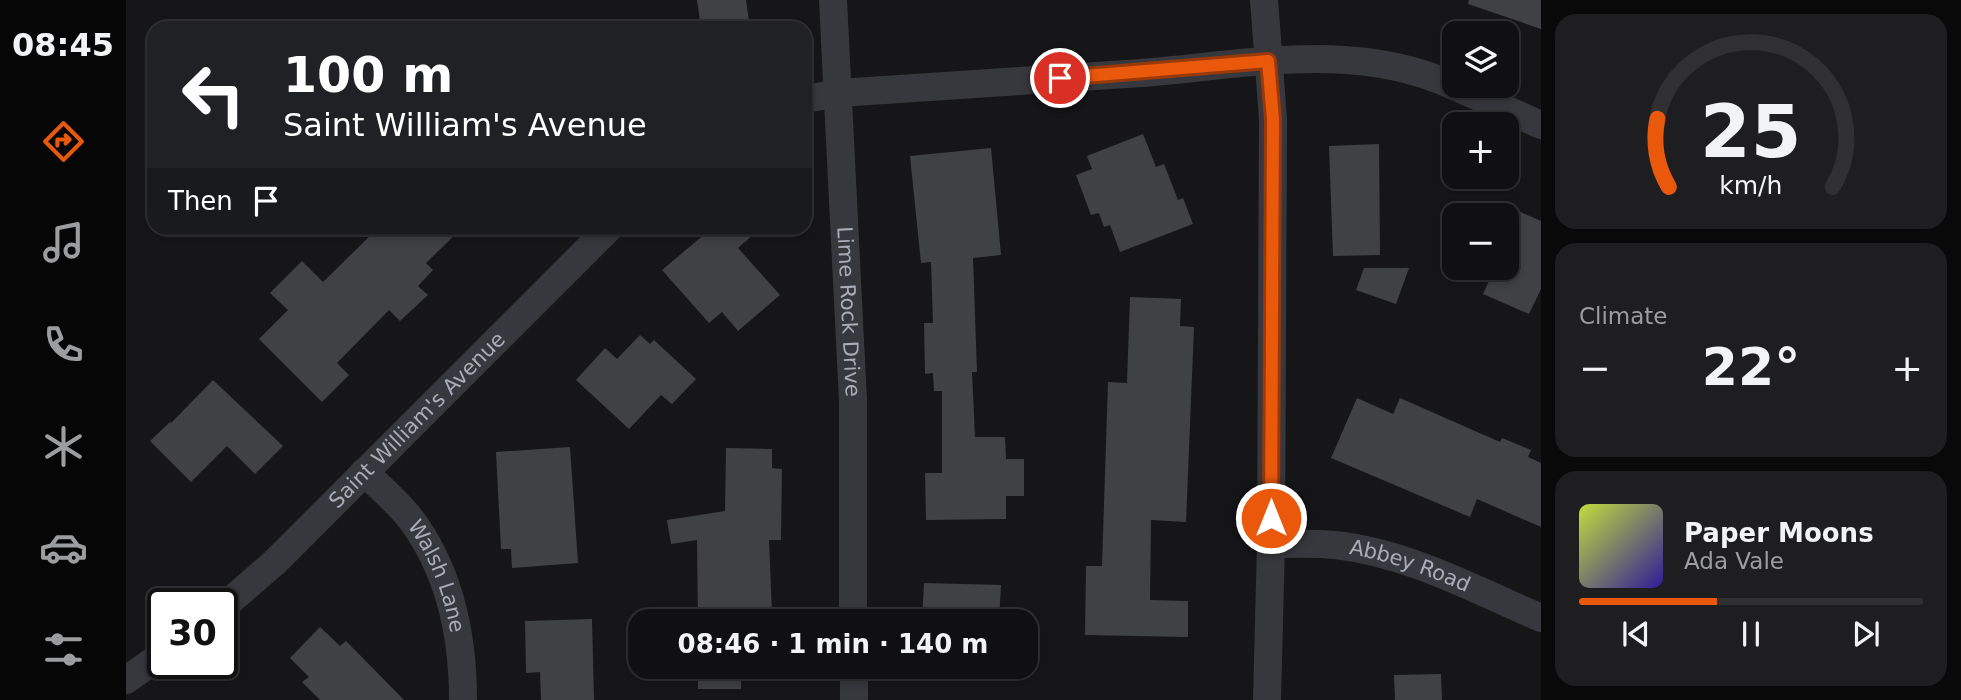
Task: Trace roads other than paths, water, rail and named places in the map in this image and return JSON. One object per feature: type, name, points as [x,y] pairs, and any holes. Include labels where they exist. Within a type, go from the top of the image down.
[{"type":"street","name":"Lime Rock Drive","points":[[833,0],[853,401],[853,609]]},
{"type":"street","points":[[1264,0],[1273,119],[1267,700]]},
{"type":"street","points":[[812,98],[839,93],[1143,73],[1301,57],[1350,60],[1398,68],[1442,82]]},
{"type":"street","points":[[1481,98],[1541,125]]},
{"type":"street","name":"Saint William's Avenue","points":[[238,594],[275,562],[602,235]]},
{"type":"street","name":"Walsh Lane","points":[[364,472],[397,503],[435,558],[452,600],[457,622],[463,667],[463,700]]},
{"type":"street","name":"Abbey Road","points":[[1270,544],[1334,545],[1382,554],[1430,569],[1541,618]]},
{"type":"street","points":[[126,680],[147,665]]},
{"type":"street","points":[[853,679],[854,700]]}]
